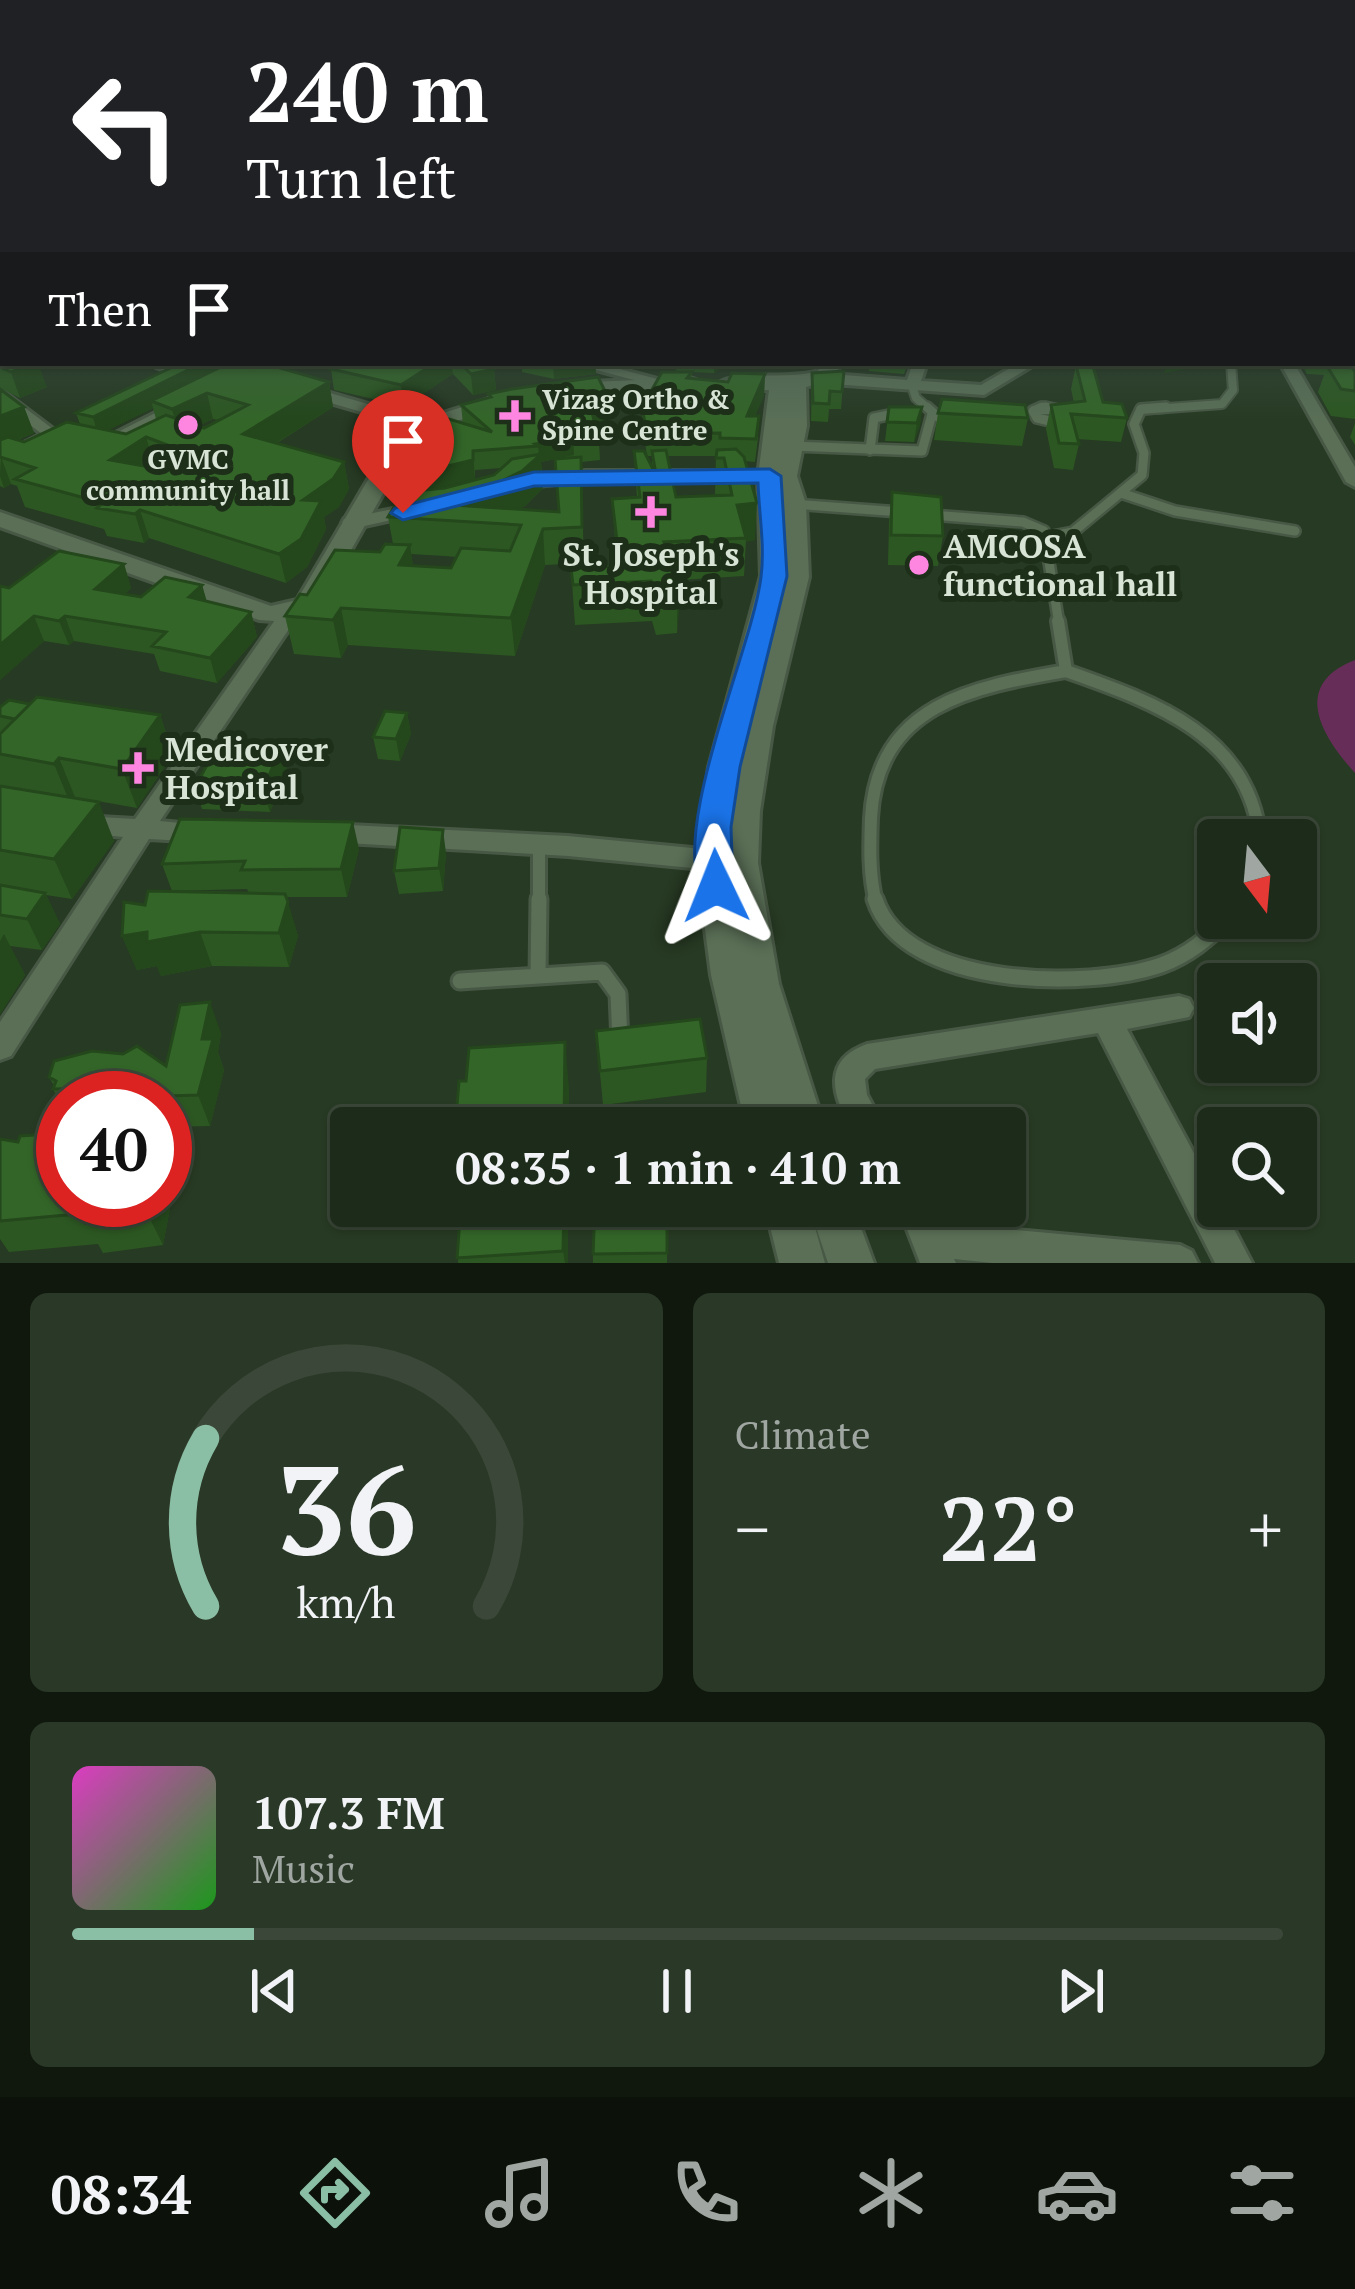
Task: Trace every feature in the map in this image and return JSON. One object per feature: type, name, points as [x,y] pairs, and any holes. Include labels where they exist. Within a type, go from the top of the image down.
[{"type":"street","points":[[162,366],[181,372],[162,381]]},
{"type":"street","points":[[598,366],[662,375],[807,377],[996,391],[1026,366]]},
{"type":"street","points":[[912,386],[919,366]]},
{"type":"street","points":[[1290,366],[1308,382],[1332,425],[1355,482]]},
{"type":"street","points":[[549,391],[662,375]]},
{"type":"street","points":[[780,490],[807,377]]},
{"type":"street","points":[[792,1107],[766,1063],[725,954],[724,767],[785,577],[780,490],[807,377]]},
{"type":"street","points":[[288,386],[424,425]]},
{"type":"street","points":[[0,462],[207,392]]},
{"type":"street","points":[[0,394],[76,437]]},
{"type":"street","points":[[0,1047],[105,908],[186,742],[290,614],[307,605],[397,449],[424,425],[517,398]]},
{"type":"street","points":[[496,487],[586,476],[780,490]]},
{"type":"street","points":[[351,523],[440,502]]},
{"type":"street","points":[[0,519],[268,614],[290,614]]},
{"type":"street","points":[[54,821],[142,832],[238,832]]},
{"type":"street","points":[[305,833],[727,861]]},
{"type":"street","points":[[857,1107],[847,1078],[867,1057],[1179,1009]]},
{"type":"street","points":[[1106,1019],[1234,1263]]},
{"type":"street","points":[[766,1063],[767,1107]]},
{"type":"street","points":[[793,1227],[802,1263]]},
{"type":"street","points":[[838,1227],[850,1263]]},
{"type":"street","points":[[934,1251],[1180,1263]]},
{"type":"lane","points":[[1047,537],[1073,532],[1142,475],[1144,449],[1134,424],[1141,409],[1222,404],[1233,390],[1231,366]]},
{"type":"lane","points":[[792,446],[922,451],[929,411],[912,386]]},
{"type":"lane","points":[[870,450],[874,418],[929,411],[946,418]]},
{"type":"lane","points":[[1021,418],[1037,418]]},
{"type":"lane","points":[[780,490],[1038,526],[1047,537],[1066,671]]},
{"type":"lane","points":[[1121,494],[1162,508],[1295,531]]},
{"type":"lane","points":[[1206,939],[1163,965],[1075,977],[955,967],[915,947],[883,917],[872,891],[872,788],[892,743],[919,717],[951,698],[1005,681],[1066,671],[1145,702],[1212,743],[1247,784],[1259,819]]},
{"type":"lane","points":[[538,975],[539,845]]},
{"type":"lane","points":[[460,981],[602,972],[610,976],[618,992],[620,1046]]},
{"type":"shaded area","points":[[1355,660],[1355,773],[1323,728],[1318,697],[1335,671]]},
{"type":"building","points":[[175,366],[196,366],[93,417],[76,413]]},
{"type":"building","points":[[223,366],[273,366],[329,382],[243,434],[344,462],[333,479],[303,500],[321,501],[301,539],[279,554],[140,510],[135,514],[97,508],[103,503],[15,479],[35,468],[0,457],[0,440],[8,437],[24,442],[67,422],[126,434],[166,415],[204,428],[248,405],[207,393],[172,409],[151,401]],"holes":[[[146,437],[178,449],[155,468],[110,460]]]},
{"type":"building","points":[[336,366],[430,366],[401,385],[331,369]]},
{"type":"building","points":[[463,366],[494,369],[471,374]]},
{"type":"building","points":[[1076,366],[1093,366],[1103,402],[1122,404],[1127,418],[1071,414],[1079,444],[1059,443],[1051,405],[1085,401]]},
{"type":"building","points":[[1327,366],[1353,368],[1355,391],[1341,389]]},
{"type":"building","points":[[844,371],[842,392],[830,391],[829,404],[813,403],[812,373]]},
{"type":"building","points":[[662,372],[692,372],[687,378],[728,382],[732,373],[765,374],[747,416],[759,416],[756,439],[720,438],[720,433],[647,434],[642,407]]},
{"type":"building","points":[[598,377],[610,401],[590,403],[599,442],[575,443],[573,437],[535,444],[538,446],[473,451],[473,460],[423,472],[417,464],[411,466],[404,454],[420,434],[442,436],[436,421],[449,419],[492,432],[461,405],[491,397],[488,394]]},
{"type":"building","points":[[0,389],[24,407],[0,416]]},
{"type":"building","points":[[942,399],[1025,405],[1028,418],[938,413]]},
{"type":"building","points":[[382,405],[402,410],[386,421],[365,415]]},
{"type":"building","points":[[889,407],[922,407],[917,423],[887,422]]},
{"type":"building","points":[[736,449],[744,457],[757,503],[737,505],[746,538],[664,542],[680,574],[677,593],[655,595],[651,581],[573,585],[571,568],[620,566],[612,499],[640,497],[634,451],[644,451],[656,475],[652,451],[666,450],[676,497],[732,495],[724,458],[716,458],[717,450]]},
{"type":"building","points":[[541,454],[522,471],[454,505],[559,512],[555,459],[581,457],[582,527],[543,529],[511,618],[341,608],[333,620],[285,616],[300,594],[307,595],[335,550],[380,552],[385,544],[410,545],[399,565],[451,568],[461,548],[510,551],[521,525],[388,517],[403,492],[445,488],[494,475],[512,459]]},
{"type":"building","points":[[892,492],[941,497],[943,536],[891,535]]},
{"type":"building","points":[[59,551],[124,564],[95,589],[141,597],[165,577],[202,585],[189,597],[251,612],[210,658],[152,646],[166,632],[65,616],[59,621],[34,616],[0,645],[0,586],[9,588]]},
{"type":"building","points":[[37,697],[160,715],[122,769],[0,754],[0,734]]},
{"type":"building","points":[[9,700],[30,704],[15,719],[0,716],[0,707]]},
{"type":"building","points":[[385,711],[407,713],[396,739],[373,737]]},
{"type":"building","points":[[218,745],[281,747],[263,790],[195,787]]},
{"type":"building","points":[[0,786],[99,802],[54,859],[0,850]]},
{"type":"building","points":[[180,819],[353,822],[341,869],[241,870],[245,861],[162,864]]},
{"type":"building","points":[[400,827],[443,830],[439,868],[394,871]]},
{"type":"building","points":[[0,885],[45,893],[27,919],[0,915]]},
{"type":"building","points":[[148,891],[285,894],[288,902],[279,933],[200,932],[147,942],[147,932],[122,936],[124,902],[145,905]]},
{"type":"building","points":[[210,1002],[202,1039],[213,1039],[198,1095],[192,1095],[192,1071],[51,1071],[54,1061],[92,1051],[123,1054],[137,1046],[166,1066],[180,1005]]},
{"type":"building","points":[[700,1019],[707,1058],[600,1071],[596,1031]]},
{"type":"building","points":[[565,1042],[564,1107],[457,1107],[459,1081],[466,1081],[469,1048]]},
{"type":"building","points":[[36,1135],[36,1218],[0,1221],[0,1139],[18,1142],[20,1136]]},
{"type":"building","points":[[459,1227],[564,1227],[563,1251],[457,1258]]},
{"type":"building","points":[[594,1227],[667,1227],[667,1253],[593,1254]]},
{"type":"place","name":"Vizag Ortho & Spine Centre","points":[[515,416]]},
{"type":"place","name":"GVMC community hall","points":[[188,425]]},
{"type":"place","name":"St. Joseph's Hospital","points":[[651,512]]},
{"type":"place","name":"AMCOSA functional hall","points":[[919,565]]},
{"type":"place","name":"Medicover Hospital","points":[[138,768]]},
{"type":"route","points":[[403,513],[534,479],[770,476],[774,576],[724,767],[714,827],[716,886]]}]
